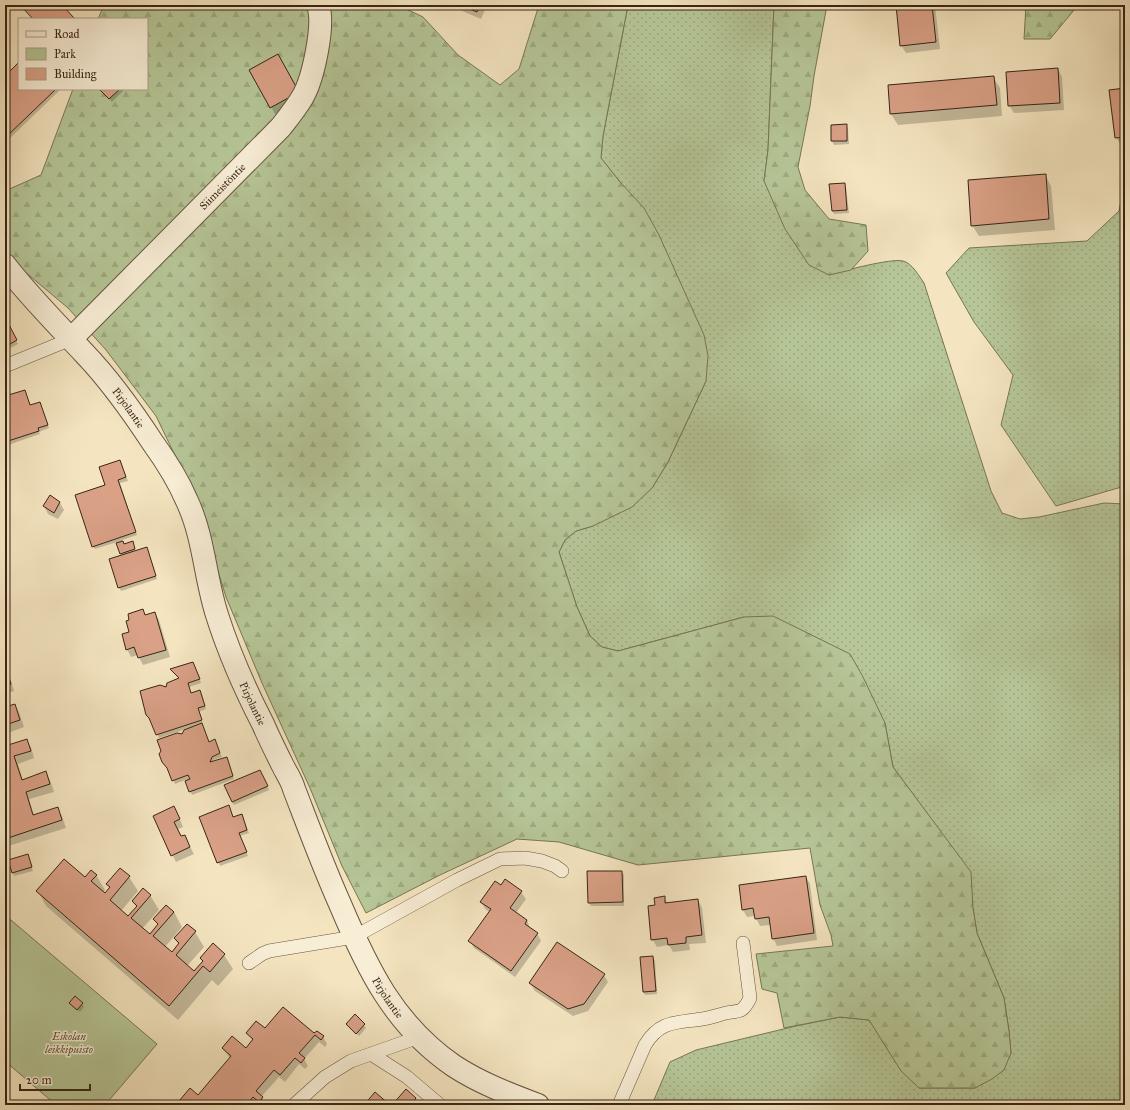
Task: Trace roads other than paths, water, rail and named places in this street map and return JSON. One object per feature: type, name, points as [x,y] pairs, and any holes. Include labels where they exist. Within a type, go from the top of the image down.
[{"type":"street","name":"Siimeistöntie","points":[[71,339],[280,127],[303,97],[310,80],[321,22],[318,5]]},
{"type":"street","name":"Pirjolantie","points":[[5,265],[19,283],[85,353],[122,398],[168,465],[187,500],[193,515],[214,607],[234,662],[249,697],[294,787],[315,845],[354,937],[384,995],[419,1037],[455,1067],[479,1081],[538,1105]]},
{"type":"lane","points":[[5,366],[71,339]]},
{"type":"lane","points":[[249,963],[269,951],[354,937],[457,880],[500,859],[525,858],[542,861],[562,870]]},
{"type":"lane","points":[[619,1105],[645,1045],[649,1038],[656,1032],[674,1022],[715,1016],[741,1010],[746,1006],[750,998],[743,943]]},
{"type":"lane","points":[[294,1105],[325,1077],[351,1061],[419,1037]]},
{"type":"lane","points":[[371,1054],[407,1077],[440,1105]]},
{"type":"park label","name":"Eskolan leikkipuisto","points":[[69,1042]]}]
